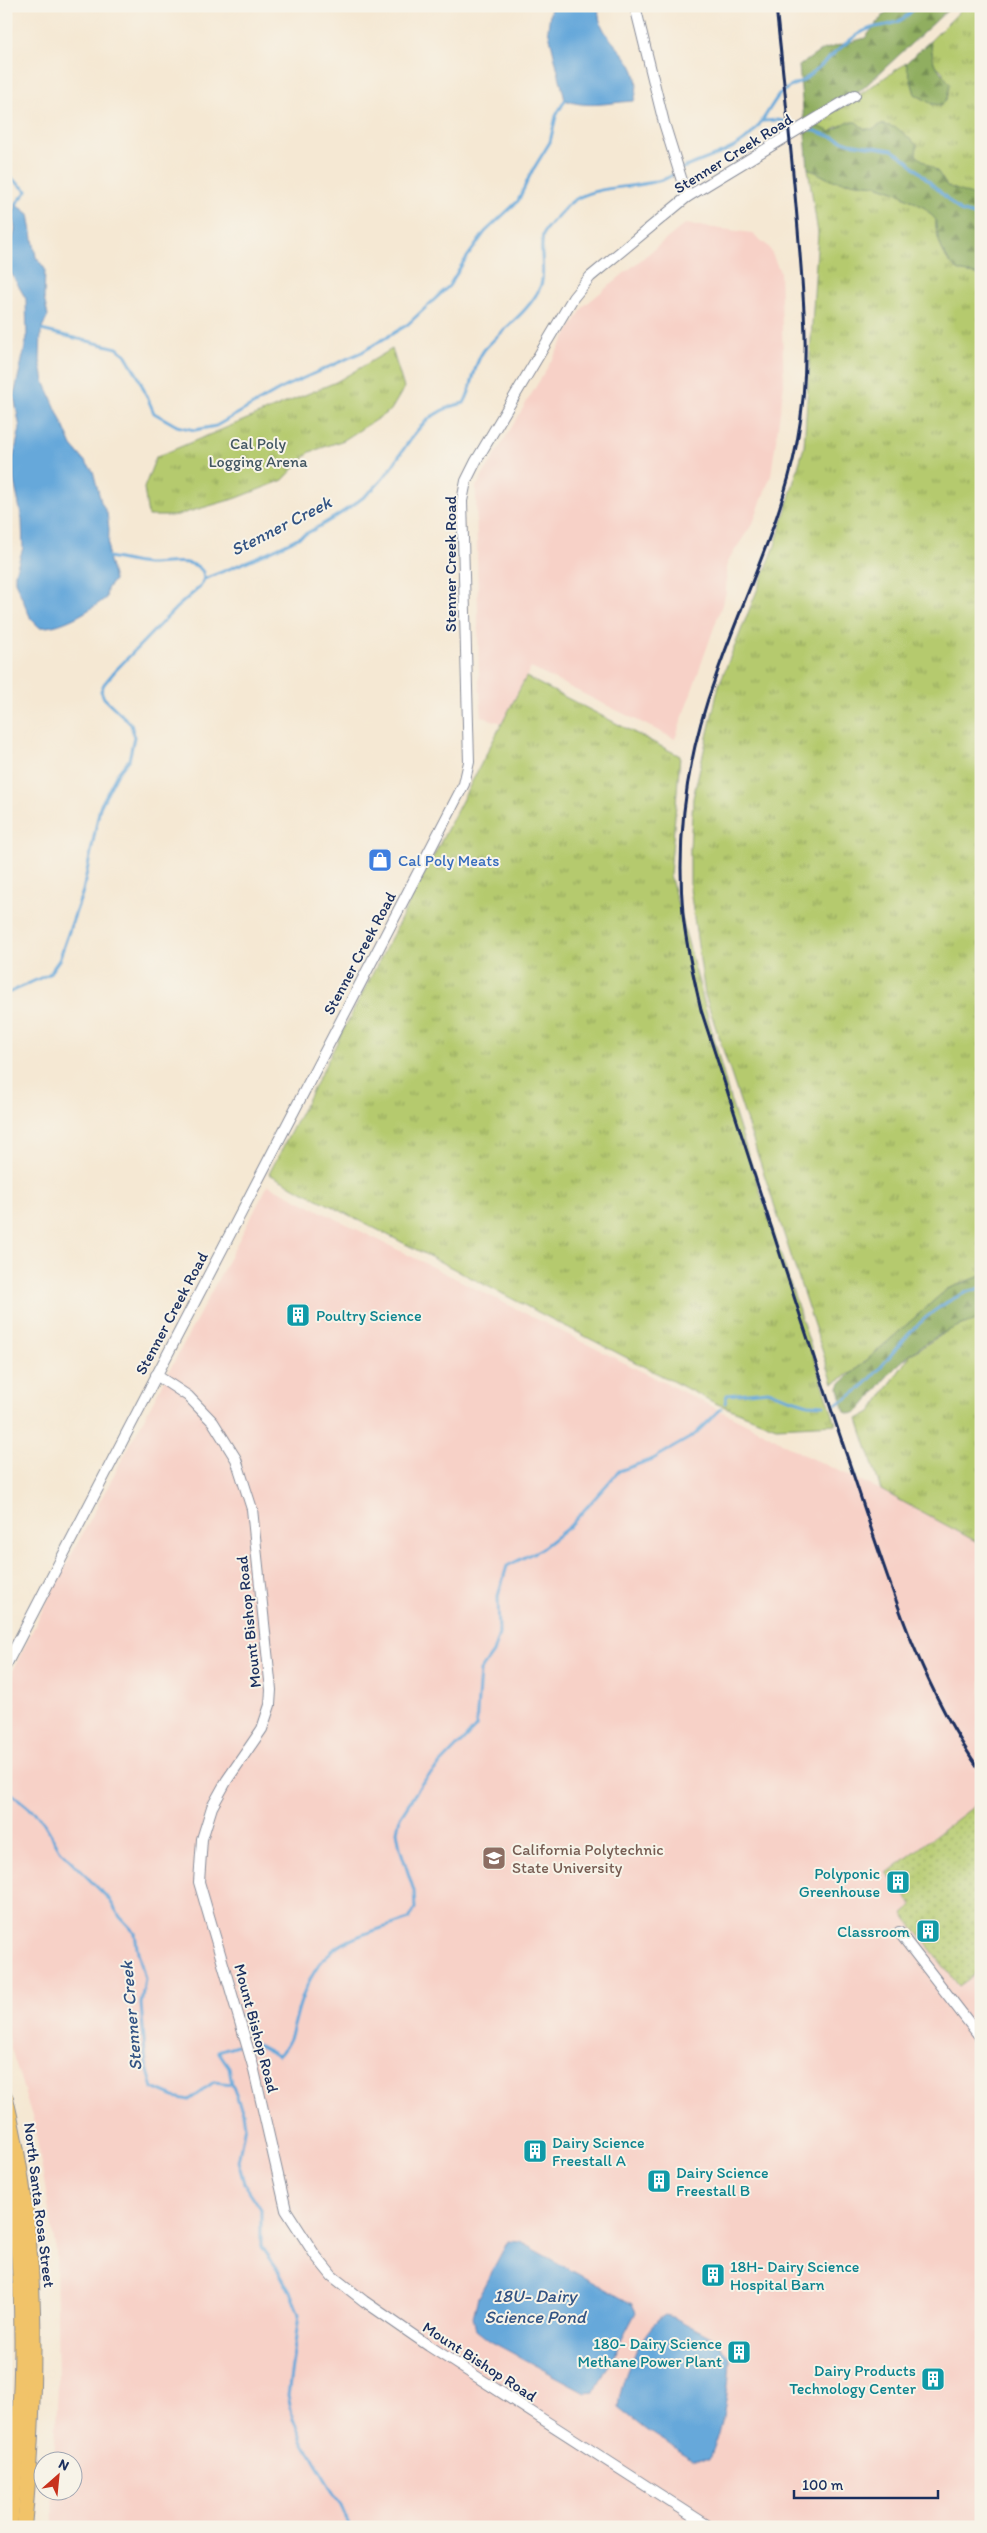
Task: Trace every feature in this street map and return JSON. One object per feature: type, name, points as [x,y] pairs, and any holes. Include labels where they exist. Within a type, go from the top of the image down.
[{"type":"highway","name":"North Santa Rosa Street","points":[[6,2098],[24,2194],[34,2304],[36,2364],[33,2440],[24,2527]]},
{"type":"highway","name":"North Santa Rosa Street","points":[[6,2162],[18,2255],[23,2356],[19,2441],[10,2527]]},
{"type":"street","points":[[635,6],[676,163],[687,197]]},
{"type":"street","name":"Stenner Creek Road","points":[[6,1665],[464,784],[469,762],[462,501],[466,481],[476,461],[580,289],[590,277],[687,197],[854,95]]},
{"type":"street","name":"Mount Bishop Road","points":[[156,1375],[188,1396],[213,1422],[236,1459],[252,1509],[271,1690],[270,1705],[262,1729],[227,1780],[212,1807],[202,1839],[199,1882],[254,2066],[286,2210],[315,2255],[332,2276],[364,2301],[429,2346],[710,2527]]},
{"type":"street","points":[[899,1932],[981,2038]]},
{"type":"shaded area","points":[[685,224],[752,233],[769,247],[780,272],[784,384],[771,475],[753,523],[727,562],[726,593],[675,739],[531,668],[502,723],[482,717],[479,682],[476,487],[584,306]]},
{"type":"shaded area","name":"California Polytechnic State University","points":[[268,1185],[763,1432],[806,1456],[881,1490],[981,1544],[981,2527],[53,2527],[52,2500],[82,2500],[82,2450],[55,2450],[58,2386],[56,2251],[34,2123],[6,2032],[6,1684],[50,1595]]},
{"type":"green space","points":[[891,6],[952,6],[859,92],[815,125],[831,132],[847,122],[856,122],[864,129],[874,129],[881,124],[897,128],[917,145],[916,155],[938,172],[947,186],[974,196],[981,203],[981,276],[960,271],[953,266],[941,247],[936,220],[925,208],[894,191],[876,185],[831,180],[808,168],[799,66],[822,50],[865,38]]},
{"type":"green space","points":[[965,6],[981,6],[981,203],[972,196],[951,190],[936,171],[902,145],[882,133],[864,129],[856,122],[836,127],[831,133],[815,125],[906,63],[915,94],[932,104],[942,105],[943,72],[934,63],[930,41]]},
{"type":"green space","points":[[930,41],[934,63],[950,84],[947,98],[942,105],[932,104],[915,94],[906,63]]},
{"type":"green space","points":[[808,168],[831,180],[876,185],[894,191],[925,208],[936,220],[941,248],[953,266],[960,271],[981,276],[981,1276],[947,1289],[853,1372],[833,1383],[705,995],[690,889],[693,798],[719,685],[775,546],[804,447],[818,233]]},
{"type":"green space","name":"Cal Poly Logging Arena","points":[[392,349],[404,388],[391,410],[344,440],[310,452],[283,480],[237,498],[174,516],[148,516],[144,488],[156,457],[336,382]]},
{"type":"green space","points":[[526,677],[680,756],[670,875],[730,1099],[836,1424],[776,1427],[715,1403],[269,1174]]},
{"type":"green space","points":[[981,1276],[981,1319],[956,1327],[921,1346],[891,1372],[859,1411],[851,1414],[845,1412],[839,1388],[841,1383],[947,1289]]},
{"type":"green space","points":[[981,1319],[981,1544],[881,1490],[858,1419],[871,1412],[910,1355],[958,1324]]},
{"type":"green space","points":[[977,1804],[981,1808],[981,1970],[959,1986],[903,1914],[913,1906],[887,1873]]},
{"type":"water","points":[[551,6],[599,6],[599,19],[604,30],[628,61],[634,72],[637,85],[634,101],[590,105],[565,100],[548,29]]},
{"type":"water","points":[[16,204],[29,214],[36,257],[45,269],[44,298],[48,316],[41,330],[40,361],[44,381],[72,446],[93,471],[101,502],[107,513],[109,529],[108,557],[114,580],[107,589],[106,598],[99,603],[74,618],[47,627],[39,627],[31,619],[15,581],[15,573],[23,548],[22,519],[14,481],[13,460],[20,428],[14,396],[27,338],[26,299],[7,266],[15,229],[13,216]]},
{"type":"water","name":"18U- Dairy Science Pond","points":[[508,2241],[520,2242],[632,2304],[636,2312],[595,2391],[585,2392],[490,2341],[476,2330],[473,2317],[478,2297]]},
{"type":"water","points":[[665,2315],[675,2318],[713,2338],[730,2357],[724,2409],[710,2459],[693,2459],[647,2430],[618,2407],[627,2370],[633,2356],[648,2332]]},
{"type":"waterway","name":"Stenner Creek","points":[[6,994],[49,974],[59,960],[83,891],[100,807],[117,774],[129,760],[134,737],[131,724],[104,698],[101,691],[104,684],[115,671],[176,608],[200,587],[204,579],[288,543],[347,509],[379,483],[418,429],[430,418],[445,409],[464,403],[480,356],[523,312],[541,285],[543,272],[542,238],[544,232],[569,204],[579,197],[590,193],[655,182],[667,178],[683,168],[732,148],[752,134],[782,92],[805,79],[857,35],[865,30],[901,20],[916,6]]},
{"type":"waterway","points":[[41,330],[117,348],[125,354],[138,376],[154,413],[177,426],[195,430],[216,426],[286,386],[362,352],[407,325],[449,286],[485,232],[518,201],[531,173],[550,142],[556,116],[565,100]]},
{"type":"waterway","points":[[763,121],[778,120],[799,125]]},
{"type":"waterway","points":[[807,128],[849,143],[892,150],[908,161],[960,211],[981,217]]},
{"type":"waterway","points":[[6,174],[27,191],[16,204]]},
{"type":"waterway","points":[[108,557],[147,564],[177,562],[192,564],[203,572],[204,579]]},
{"type":"waterway","points":[[836,1404],[864,1386],[908,1335],[926,1318],[947,1302],[969,1291],[981,1288]]},
{"type":"waterway","points":[[725,1403],[727,1395],[768,1391],[808,1404],[824,1405]]},
{"type":"waterway","points":[[257,2045],[278,2056],[290,2038],[309,1982],[318,1966],[329,1954],[355,1938],[409,1919],[415,1909],[414,1891],[400,1848],[397,1831],[400,1817],[422,1783],[476,1727],[480,1671],[493,1653],[499,1634],[498,1596],[507,1566],[541,1549],[569,1527],[619,1471],[653,1459],[693,1436],[721,1409]]},
{"type":"waterway","name":"Stenner Creek","points":[[6,1789],[41,1818],[60,1850],[109,1899],[120,1917],[135,1933],[145,1979],[141,2004],[146,2064],[153,2088],[174,2097],[189,2100],[214,2082],[232,2084]]},
{"type":"waterway","name":"Stenner Creek","points":[[237,2045],[218,2051],[229,2067],[232,2084],[243,2113],[245,2125],[238,2161],[244,2183],[261,2209],[261,2247],[279,2272],[299,2314],[288,2396],[293,2418],[302,2440],[341,2506],[350,2527]]},
{"type":"railway","points":[[776,6],[803,293],[804,391],[797,442],[781,502],[761,560],[716,676],[706,705],[691,763],[686,793],[681,853],[684,926],[701,1010],[891,1586],[905,1625],[939,1701],[958,1737],[981,1772]]},
{"type":"place","name":"Cal Poly Meats","points":[[380,860]]},
{"type":"place","name":"Poultry Science","points":[[298,1315]]},
{"type":"place","name":"California Polytechnic State University","points":[[494,1858]]},
{"type":"place","name":"Polyponic Greenhouse","points":[[898,1882]]},
{"type":"place","name":"Classroom","points":[[928,1931]]},
{"type":"place","name":"Dairy Science Freestall A","points":[[535,2151]]},
{"type":"place","name":"Dairy Science Freestall B","points":[[659,2181]]},
{"type":"place","name":"18H- Dairy Science Hospital Barn","points":[[713,2275]]},
{"type":"place","name":"180- Dairy Science Methane Power Plant","points":[[739,2352]]},
{"type":"place","name":"Dairy Products Technology Center","points":[[933,2379]]}]
